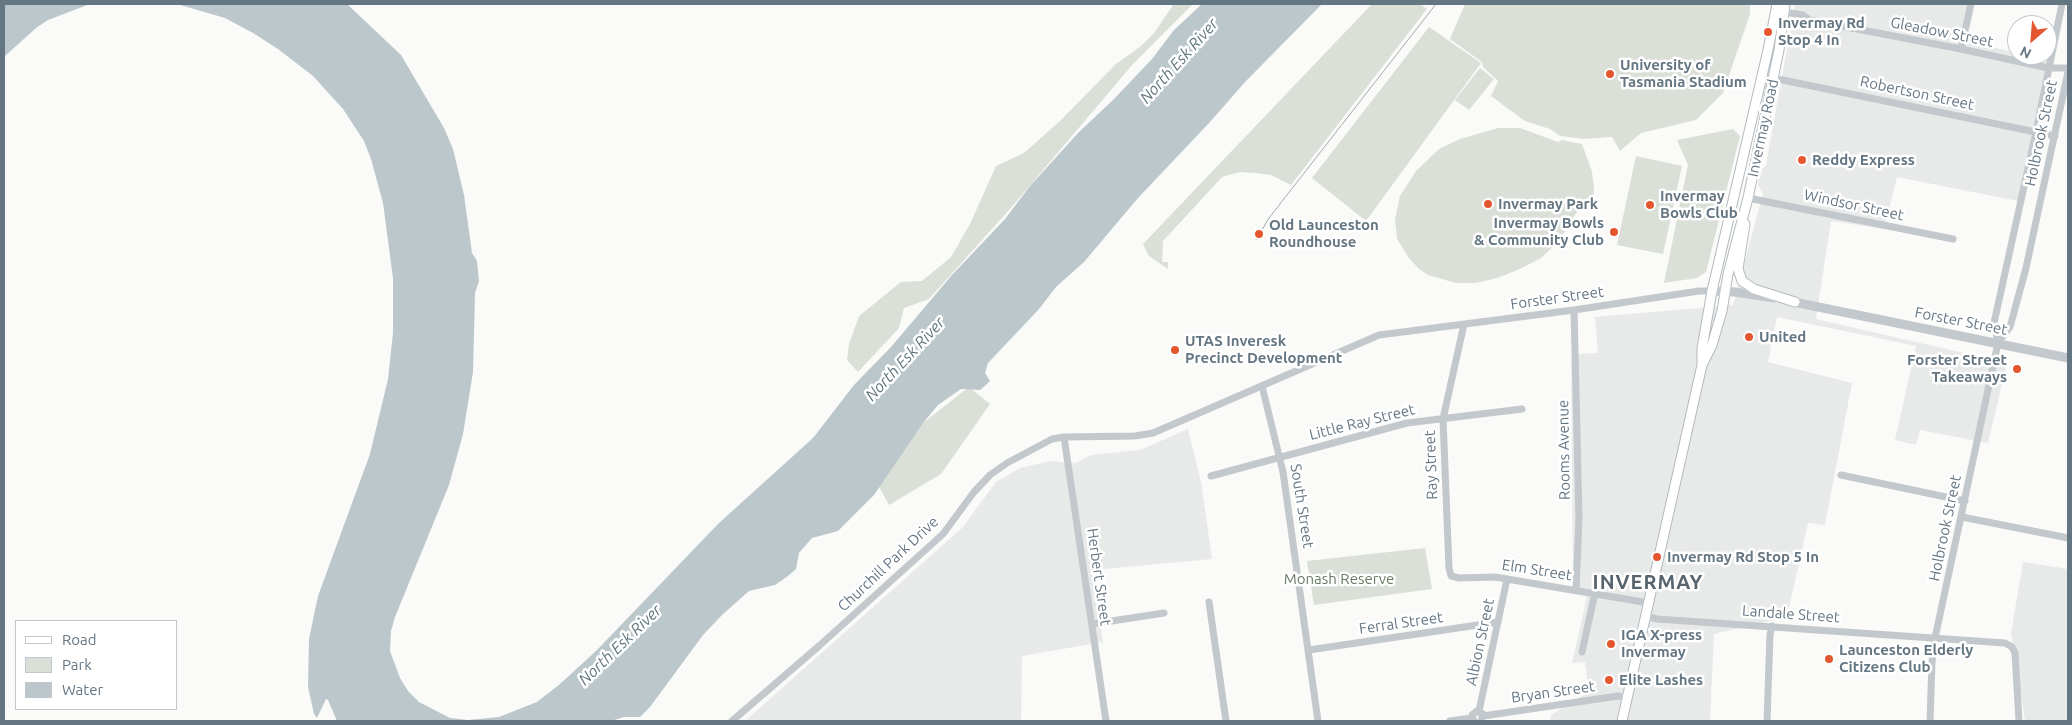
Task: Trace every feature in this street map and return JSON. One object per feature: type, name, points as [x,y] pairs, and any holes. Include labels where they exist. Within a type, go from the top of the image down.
[{"type":"main road","name":"Invermay Road","points":[[1702,365],[1712,345],[1722,311],[1728,274],[1747,202],[1774,78],[1782,30],[1780,8]]},
{"type":"main road","name":"Invermay Road","points":[[1622,721],[1702,365],[1702,348],[1712,292],[1768,50],[1780,8]]},
{"type":"main road","points":[[1747,202],[1744,236],[1738,269],[1742,281],[1754,289],[1795,302]]},
{"type":"street","points":[[1961,49],[1971,4]]},
{"type":"street","name":"Holbrook Street","points":[[1930,721],[1932,662],[1935,638],[1998,342],[1994,323],[2062,4]]},
{"type":"street","name":"Gleadow Street","points":[[1780,8],[1803,15],[1810,20],[2048,68],[2068,68]]},
{"type":"street","name":"Gleadow Street","points":[[1782,30],[1790,24],[1802,24],[1810,20]]},
{"type":"street","name":"Holbrook Street","points":[[1998,342],[2010,327],[2026,268],[2068,72]]},
{"type":"street","name":"Robertson Street","points":[[1774,78],[2055,136]]},
{"type":"street","name":"Windsor Street","points":[[1747,202],[1953,240]]},
{"type":"street","name":"Forster Street","points":[[1064,437],[1124,437],[1153,433],[1370,337],[1574,310],[1699,291],[1725,292],[1795,302],[1998,342],[2068,358]]},
{"type":"street","name":"Rooms Avenue","points":[[1574,310],[1579,518],[1576,590]]},
{"type":"street","name":"Ray Street","points":[[1451,576],[1449,568],[1443,419],[1464,324]]},
{"type":"street","name":"South Street","points":[[1262,386],[1280,457],[1318,721]]},
{"type":"street","name":"Little Ray Street","points":[[1211,476],[1407,423],[1522,410]]},
{"type":"street","name":"Herbert Street","points":[[1064,437],[1106,721]]},
{"type":"street","name":"Churchill Park Drive","points":[[732,721],[943,534],[974,492],[990,475],[1007,463],[1046,442],[1064,437]]},
{"type":"street","points":[[1841,475],[1965,501]]},
{"type":"street","points":[[1962,517],[2068,538]]},
{"type":"street","name":"Elm Street","points":[[1451,576],[1459,578],[1507,579],[1649,603]]},
{"type":"street","name":"Albion Street","points":[[1481,716],[1507,579]]},
{"type":"street","points":[[1582,652],[1594,593]]},
{"type":"street","points":[[1209,602],[1226,721]]},
{"type":"street","points":[[1092,624],[1164,614]]},
{"type":"street","name":"Landale Street","points":[[1646,616],[1657,619],[2006,643],[2012,647],[2015,653],[2019,721]]},
{"type":"street","name":"Ferral Street","points":[[1308,650],[1498,622]]},
{"type":"street","points":[[1767,721],[1770,635],[1772,626]]},
{"type":"street","name":"Bryan Street","points":[[1481,716],[1618,696],[1627,698]]},
{"type":"street","points":[[1450,721],[1473,720],[1473,713],[1481,716]]},
{"type":"shaded area","points":[[1795,4],[1970,4],[1961,40],[2007,51],[2007,65],[2047,65],[2018,201],[1897,177],[1884,229],[1831,221],[1816,319],[2007,363],[1988,443],[1920,430],[1916,445],[1895,440],[1916,346],[1777,317],[1768,362],[1852,383],[1825,525],[1808,523],[1787,617],[1714,634],[1710,721],[1550,721],[1551,715],[1589,692],[1585,662],[1572,663],[1587,597],[1573,583],[1571,363],[1579,354],[1598,353],[1595,317],[1733,305],[1763,193],[1758,185],[1760,172],[1766,165]]},
{"type":"shaded area","points":[[1188,429],[1201,482],[1212,559],[1092,570],[1103,642],[1022,656],[1021,721],[745,721],[962,528],[996,482],[1020,468],[1049,461],[1076,463],[1091,455],[1140,450]]},
{"type":"shaded area","points":[[2023,562],[2068,569],[2068,721],[2025,721],[2011,633]]},
{"type":"green space","points":[[1174,4],[1193,4],[1133,64],[1010,209],[929,299],[904,308],[899,328],[858,372],[847,360],[849,344],[859,316],[901,282],[922,281],[951,257],[970,224],[996,166],[1024,153],[1060,121],[1116,64],[1141,46],[1154,33]]},
{"type":"green space","points":[[1372,4],[1420,4],[1427,9],[1291,185],[1271,175],[1255,173],[1240,172],[1222,177],[1163,241],[1162,262],[1168,262],[1168,269],[1149,256],[1143,244]]},
{"type":"green space","name":"University of Tasmania Stadium","points":[[1465,4],[1750,4],[1750,14],[1723,93],[1696,120],[1641,133],[1620,151],[1612,137],[1584,139],[1560,136],[1550,129],[1525,121],[1491,96],[1498,81],[1483,67],[1482,62],[1450,39]]},
{"type":"green space","points":[[1429,27],[1481,63],[1366,221],[1312,178]]},
{"type":"green space","points":[[1480,68],[1494,79],[1469,110],[1455,100]]},
{"type":"green space","name":"Invermay Park","points":[[1498,128],[1520,128],[1558,142],[1562,140],[1582,144],[1592,172],[1594,189],[1592,211],[1578,210],[1559,241],[1541,258],[1497,278],[1476,283],[1456,283],[1428,275],[1419,269],[1409,258],[1397,239],[1395,219],[1400,196],[1416,171],[1439,149],[1460,139]]},
{"type":"green space","points":[[1733,129],[1740,136],[1706,272],[1697,278],[1664,283],[1688,165],[1677,140]]},
{"type":"green space","name":"Invermay Bowls Club","points":[[1636,156],[1682,166],[1663,254],[1617,245]]},
{"type":"green space","points":[[969,387],[990,404],[941,474],[889,505],[877,483],[923,423]]},
{"type":"green space","name":"Monash Reserve","points":[[1425,548],[1432,589],[1314,605],[1307,561]]},
{"type":"water","points":[[4,4],[90,4],[48,20],[36,28],[4,57]]},
{"type":"water","name":"North Esk River","points":[[177,4],[347,4],[401,55],[444,128],[453,149],[464,195],[472,253],[477,261],[479,281],[475,293],[473,372],[463,434],[449,485],[395,617],[391,631],[390,651],[400,678],[408,691],[419,702],[450,718],[468,720],[499,717],[537,702],[596,651],[719,523],[813,438],[854,385],[891,347],[952,275],[1005,219],[1030,186],[1078,133],[1152,59],[1174,30],[1202,4],[1322,4],[1245,82],[1138,198],[1084,262],[1056,287],[1039,309],[988,363],[985,373],[990,381],[980,390],[961,389],[938,405],[923,423],[874,495],[838,531],[812,538],[799,553],[796,569],[788,576],[775,585],[749,591],[722,615],[703,635],[650,707],[640,717],[624,717],[611,721],[337,721],[326,699],[317,718],[314,714],[308,687],[309,639],[318,596],[370,454],[388,379],[393,333],[393,278],[383,203],[364,141],[343,109],[313,76],[278,49],[225,18]]},
{"type":"tram line","points":[[1256,240],[1269,218],[1436,4]]},
{"type":"place","name":"Invermay Rd Stop 4 In","points":[[1768,32]]},
{"type":"place","name":"University of Tasmania Stadium","points":[[1610,74]]},
{"type":"place","name":"Reddy Express","points":[[1802,160]]},
{"type":"place","name":"Invermay Park","points":[[1488,204]]},
{"type":"place","name":"Invermay Bowls Club","points":[[1650,205]]},
{"type":"place","name":"Invermay Bowls & Community Club","points":[[1614,232]]},
{"type":"place","name":"Old Launceston Roundhouse","points":[[1259,234]]},
{"type":"place","name":"United","points":[[1749,337]]},
{"type":"place","name":"UTAS Inveresk Precinct Development","points":[[1175,350]]},
{"type":"place","name":"Forster Street Takeaways","points":[[2017,369]]},
{"type":"place","name":"Invermay Rd Stop 5 In","points":[[1657,557]]},
{"type":"place","name":"IGA X-press Invermay","points":[[1611,644]]},
{"type":"place","name":"Launceston Elderly Citizens Club","points":[[1829,659]]},
{"type":"place","name":"Elite Lashes","points":[[1609,680]]},
{"type":"district","name":"INVERMAY","points":[[1648,582]]}]
